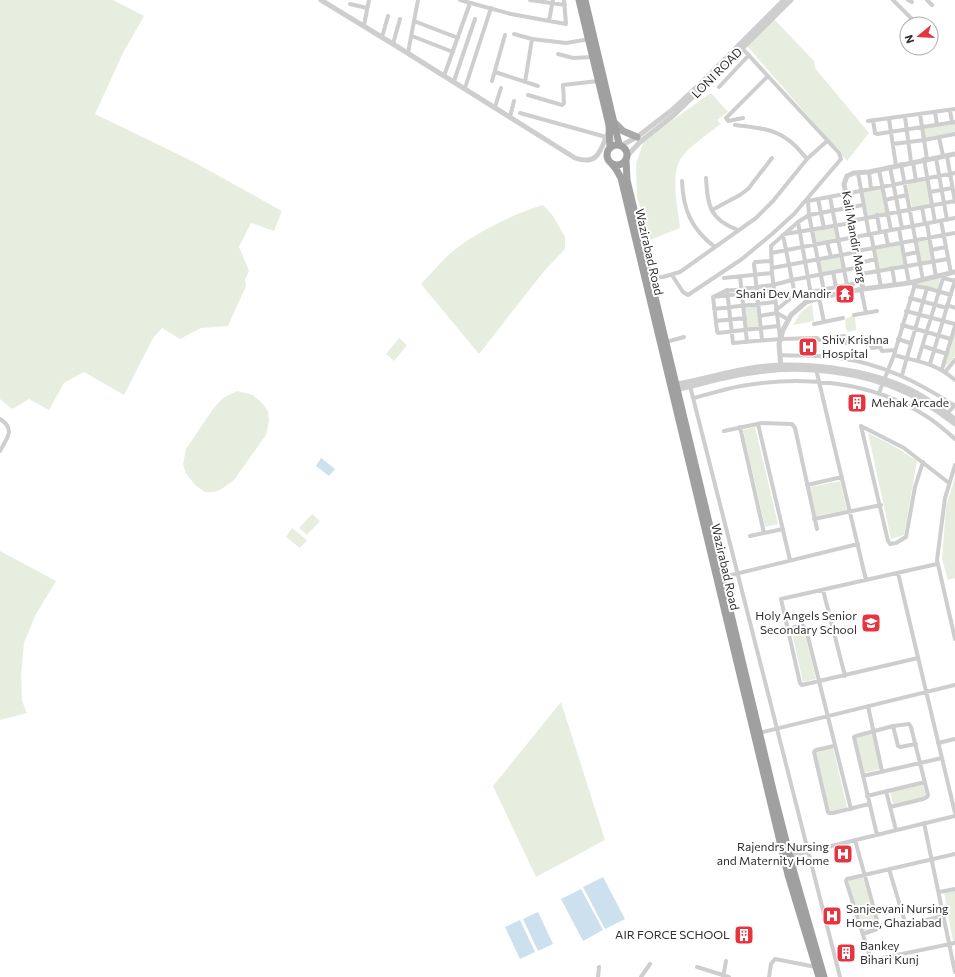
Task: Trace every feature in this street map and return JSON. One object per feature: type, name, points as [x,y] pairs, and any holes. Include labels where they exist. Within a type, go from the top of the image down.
[{"type":"highway","points":[[579,0],[591,39],[620,145],[626,149],[627,158],[619,165],[611,163],[606,156],[607,150],[610,147],[593,57],[591,39],[585,0]]},
{"type":"highway","points":[[610,147],[620,145]]},
{"type":"highway","name":"Wazirabad Road","points":[[627,158],[627,180],[666,342],[674,387],[757,734],[824,977]]},
{"type":"highway","name":"Wazirabad Road","points":[[611,163],[616,169],[620,178],[723,577],[788,875],[819,977]]},
{"type":"main road","points":[[613,121],[618,128],[623,131],[640,137]]},
{"type":"street","points":[[321,0],[454,81],[568,154],[583,160],[590,160],[598,156],[608,134],[520,113]]},
{"type":"street","points":[[364,25],[368,0]]},
{"type":"street","points":[[408,53],[418,0]]},
{"type":"street","points":[[460,0],[566,24],[564,0]]},
{"type":"street","points":[[530,0],[552,2],[565,6]]},
{"type":"street","name":"LONI ROAD","points":[[640,137],[674,115],[784,0]]},
{"type":"street","name":"LONI ROAD","points":[[640,137],[697,90],[791,0]]},
{"type":"street","points":[[893,0],[909,16]]},
{"type":"street","points":[[927,0],[932,5]]},
{"type":"street","points":[[549,21],[552,2]]},
{"type":"street","points":[[444,76],[470,3]]},
{"type":"street","points":[[350,4],[367,8]]},
{"type":"street","points":[[464,88],[491,8]]},
{"type":"street","points":[[382,37],[388,16]]},
{"type":"street","points":[[394,44],[400,19]]},
{"type":"street","points":[[454,81],[476,19]]},
{"type":"street","points":[[414,21],[458,38]]},
{"type":"street","points":[[514,34],[532,39],[566,43],[591,39]]},
{"type":"street","points":[[412,36],[453,52]]},
{"type":"street","points":[[492,81],[505,36]]},
{"type":"street","points":[[525,82],[532,39]]},
{"type":"street","points":[[672,275],[683,292],[691,294],[742,259],[772,234],[794,214],[840,161],[839,153],[742,48]]},
{"type":"street","points":[[558,54],[573,58],[593,57]]},
{"type":"street","points":[[719,87],[749,56]]},
{"type":"street","points":[[495,72],[538,86]]},
{"type":"street","points":[[743,118],[728,121],[726,118],[768,76]]},
{"type":"street","points":[[528,95],[562,105],[564,103],[563,85],[598,81]]},
{"type":"street","points":[[495,108],[501,88]]},
{"type":"street","points":[[510,117],[514,101]]},
{"type":"street","points":[[868,121],[874,120],[890,119],[953,110],[954,123],[876,134],[874,120]]},
{"type":"street","points":[[935,112],[937,125]]},
{"type":"street","points":[[920,114],[935,222]]},
{"type":"street","points":[[905,117],[908,142],[916,181]]},
{"type":"street","points":[[890,119],[896,166],[894,185],[901,243],[909,283]]},
{"type":"street","points":[[734,125],[764,129],[782,135],[788,139],[807,159]]},
{"type":"street","points":[[893,144],[955,135]]},
{"type":"street","points":[[620,145],[640,137]]},
{"type":"street","points":[[627,158],[640,137]]},
{"type":"street","points":[[784,235],[824,228],[898,211],[955,202],[950,174],[939,137]]},
{"type":"street","points":[[650,278],[672,275],[686,268],[756,218],[769,206],[807,159],[827,141]]},
{"type":"street","name":"Kali Mandir Marg","points":[[862,289],[861,274],[846,194],[846,176],[955,154]]},
{"type":"street","points":[[712,210],[748,189],[755,182],[772,158]]},
{"type":"street","points":[[936,158],[947,220]]},
{"type":"street","points":[[896,166],[905,183],[923,280]]},
{"type":"street","points":[[879,170],[891,230]]},
{"type":"street","points":[[869,172],[871,189]]},
{"type":"street","points":[[858,173],[863,204],[874,248],[881,287]]},
{"type":"street","points":[[825,296],[809,215],[808,202],[955,173]]},
{"type":"street","points":[[706,178],[708,197],[712,210],[722,223],[738,230]]},
{"type":"street","points":[[682,181],[685,205],[693,226],[704,239],[715,247]]},
{"type":"street","points":[[930,192],[952,188]]},
{"type":"street","points":[[885,200],[907,195]]},
{"type":"street","points":[[830,197],[847,285]]},
{"type":"street","points":[[818,199],[824,228]]},
{"type":"street","points":[[781,368],[780,339],[773,285],[771,246],[798,222],[809,215],[863,204]]},
{"type":"street","points":[[922,207],[932,250],[936,277]]},
{"type":"street","points":[[877,216],[880,232]]},
{"type":"street","points":[[771,253],[955,218]]},
{"type":"street","points":[[879,393],[894,355],[915,284],[923,280],[953,273],[948,259],[941,221]]},
{"type":"street","points":[[798,222],[812,300]]},
{"type":"street","points":[[885,231],[888,245]]},
{"type":"street","points":[[724,278],[772,271],[790,265],[955,233]]},
{"type":"street","points":[[759,316],[776,312],[795,295],[784,235]]},
{"type":"street","points":[[827,242],[831,257]]},
{"type":"street","points":[[932,250],[946,247]]},
{"type":"street","points":[[904,255],[918,252]]},
{"type":"street","points":[[713,297],[722,291],[773,285],[845,270],[876,259]]},
{"type":"street","points":[[861,274],[948,259]]},
{"type":"street","points":[[762,340],[756,287],[755,262],[771,261]]},
{"type":"street","points":[[892,268],[895,285]]},
{"type":"street","points":[[833,272],[836,287]]},
{"type":"street","points":[[740,276],[748,342]]},
{"type":"street","points":[[930,364],[950,295],[954,290],[955,281],[943,276]]},
{"type":"street","points":[[918,360],[943,276]]},
{"type":"street","points":[[811,292],[862,282]]},
{"type":"street","points":[[780,339],[789,320],[797,309],[812,300],[825,296],[862,289],[909,283],[950,295]]},
{"type":"street","points":[[902,375],[927,288]]},
{"type":"street","points":[[862,289],[866,313]]},
{"type":"street","points":[[727,290],[732,343],[780,339],[817,338],[819,340],[844,336],[846,343],[857,340],[858,343],[870,343],[872,348],[880,347],[882,351],[895,350]]},
{"type":"street","points":[[713,297],[774,290]]},
{"type":"street","points":[[713,297],[718,333],[778,326]]},
{"type":"street","points":[[819,298],[824,322]]},
{"type":"street","points":[[910,298],[935,305],[955,308]]},
{"type":"street","points":[[714,309],[775,302]]},
{"type":"street","points":[[854,315],[877,311]]},
{"type":"street","points":[[906,311],[955,325],[944,371]]},
{"type":"street","points":[[776,312],[789,320]]},
{"type":"street","points":[[716,321],[745,318]]},
{"type":"street","points":[[814,324],[843,318]]},
{"type":"street","points":[[902,325],[951,339]]},
{"type":"street","points":[[666,342],[684,337]]},
{"type":"street","points":[[898,339],[910,343]]},
{"type":"street","points":[[923,346],[947,354]]},
{"type":"street","points":[[780,355],[838,358],[889,370],[902,375],[955,405],[946,415]]},
{"type":"street","points":[[894,355],[930,364],[944,371],[955,380]]},
{"type":"street","points":[[944,371],[955,360]]},
{"type":"street","points":[[674,387],[751,368],[836,368],[918,394],[946,415],[955,424]]},
{"type":"street","points":[[674,387],[690,386],[781,368]]},
{"type":"street","points":[[816,368],[866,580]]},
{"type":"street","points":[[694,398],[739,386],[764,382],[819,381],[842,384],[879,393],[894,399],[928,417],[955,439]]},
{"type":"street","points":[[690,386],[840,977]]},
{"type":"street","points":[[946,415],[955,419]]},
{"type":"street","points":[[0,419],[8,425],[9,434],[0,451]]},
{"type":"street","points":[[758,424],[790,560]]},
{"type":"street","points":[[724,431],[758,424],[792,424],[795,428],[816,530]]},
{"type":"street","points":[[924,462],[916,482],[907,535],[903,540],[893,544],[889,543],[861,426],[896,443],[924,462],[949,483]]},
{"type":"street","points":[[740,427],[764,533]]},
{"type":"street","points":[[955,464],[949,483],[942,517],[937,564],[955,639]]},
{"type":"street","points":[[807,485],[842,477]]},
{"type":"street","points":[[814,519],[881,505]]},
{"type":"street","points":[[750,536],[783,529]]},
{"type":"street","points":[[723,577],[858,544]]},
{"type":"street","points":[[918,658],[803,686],[800,684],[782,599],[937,564]]},
{"type":"street","points":[[898,573],[955,813]]},
{"type":"street","points":[[823,590],[845,676]]},
{"type":"street","points":[[950,616],[955,615]]},
{"type":"street","points":[[788,629],[802,625],[806,629],[850,809]]},
{"type":"street","points":[[757,734],[955,685]]},
{"type":"street","points":[[868,706],[882,771]]},
{"type":"street","points":[[876,835],[854,737],[893,726],[906,724],[910,725],[916,744],[928,794],[927,797],[890,807]]},
{"type":"street","points":[[893,726],[898,746],[900,747],[916,744]]},
{"type":"street","points":[[938,743],[955,739]]},
{"type":"street","points":[[834,746],[816,750],[814,752],[827,810],[831,814],[869,804]]},
{"type":"street","points":[[863,776],[942,758]]},
{"type":"street","points":[[867,796],[925,782]]},
{"type":"street","points":[[886,791],[896,830]]},
{"type":"street","points":[[790,856],[955,816]]},
{"type":"street","points":[[924,824],[955,972]]},
{"type":"street","points":[[855,840],[879,927],[863,934]]},
{"type":"street","points":[[955,854],[847,879],[846,881],[870,957],[873,960],[955,943]]},
{"type":"street","points":[[889,869],[904,919],[907,923],[943,916]]},
{"type":"street","points":[[938,892],[955,889]]},
{"type":"street","points":[[769,977],[771,964],[775,959],[816,967]]},
{"type":"street","points":[[723,976],[726,961]]},
{"type":"street","points":[[641,977],[650,964]]},
{"type":"street","points":[[599,967],[598,976],[603,977]]},
{"type":"street","points":[[697,967],[729,977]]},
{"type":"shaded area","points":[[0,0],[113,0],[144,16],[123,53],[95,114],[190,160],[282,211],[274,231],[251,223],[239,247],[249,271],[245,280],[246,286],[228,326],[201,328],[180,339],[162,328],[153,338],[124,395],[84,372],[64,383],[49,410],[29,399],[12,409],[0,399]]},
{"type":"shaded area","points":[[773,18],[814,61],[815,68],[869,133],[847,161],[747,46]]},
{"type":"shaded area","points":[[711,93],[728,112],[717,120],[721,124],[691,147],[679,162],[675,186],[680,228],[650,240],[637,197],[636,164],[644,140]]},
{"type":"shaded area","points":[[955,123],[955,132],[925,138],[923,128]]},
{"type":"shaded area","points":[[927,179],[931,204],[912,208],[907,183]]},
{"type":"shaded area","points":[[881,188],[886,213],[867,216],[862,191]]},
{"type":"shaded area","points":[[543,205],[553,216],[565,237],[565,249],[545,270],[479,354],[421,284],[441,262],[472,237],[508,218]]},
{"type":"shaded area","points":[[836,227],[838,239],[816,243],[814,231]]},
{"type":"shaded area","points":[[929,240],[933,261],[920,263],[917,242]]},
{"type":"shaded area","points":[[901,244],[905,265],[879,270],[875,249]]},
{"type":"shaded area","points":[[841,257],[844,269],[822,273],[819,261]]},
{"type":"shaded area","points":[[940,278],[938,290],[917,286],[917,282]]},
{"type":"shaded area","points":[[812,304],[814,321],[793,325],[801,312]]},
{"type":"shaded area","points":[[756,305],[759,328],[747,329],[745,307]]},
{"type":"shaded area","points":[[852,316],[855,317],[856,330],[848,332],[846,329],[845,319]]},
{"type":"shaded area","points":[[955,330],[955,357],[944,368]]},
{"type":"shaded area","points":[[399,338],[407,345],[394,361],[386,354]]},
{"type":"shaded area","points":[[237,391],[253,395],[264,405],[268,412],[269,421],[266,435],[234,480],[220,490],[205,492],[195,485],[186,473],[183,464],[186,449],[213,409],[223,398]]},
{"type":"shaded area","points":[[755,427],[778,524],[765,527],[743,430]]},
{"type":"shaded area","points":[[868,433],[894,446],[917,461],[904,535],[891,539]]},
{"type":"shaded area","points":[[955,477],[955,578],[948,580],[942,559],[946,507]]},
{"type":"shaded area","points":[[840,481],[847,510],[816,516],[810,487]]},
{"type":"shaded area","points":[[312,514],[320,521],[307,535],[299,528]]},
{"type":"shaded area","points":[[292,528],[307,540],[300,548],[286,537]]},
{"type":"shaded area","points":[[0,551],[56,581],[35,616],[24,643],[21,676],[22,701],[27,713],[0,720]]},
{"type":"shaded area","points":[[803,626],[816,679],[803,682],[791,629]]},
{"type":"shaded area","points":[[561,702],[605,840],[536,877],[493,786]]},
{"type":"shaded area","points":[[872,732],[880,769],[864,773],[855,736]]},
{"type":"shaded area","points":[[833,747],[847,807],[830,812],[815,751]]},
{"type":"shaded area","points":[[923,784],[926,797],[893,804],[890,791]]},
{"type":"shaded area","points":[[862,875],[878,928],[864,932],[847,878]]},
{"type":"shaded area","points":[[955,890],[955,941],[953,941],[944,892]]},
{"type":"water","points":[[321,458],[335,469],[329,476],[316,466]]},
{"type":"water","points":[[603,877],[625,919],[605,929],[583,887]]},
{"type":"water","points":[[581,889],[603,930],[583,941],[561,899]]},
{"type":"water","points":[[538,912],[553,944],[538,951],[523,919]]},
{"type":"water","points":[[520,920],[535,952],[520,959],[505,927]]},
{"type":"place","name":"Shani Dev Mandir","points":[[845,294]]},
{"type":"place","name":"Shiv Krishna Hospital","points":[[808,347]]},
{"type":"place","name":"Mehak Arcade","points":[[857,403]]},
{"type":"place","name":"Holy Angels Senior Secondary School","points":[[871,623]]},
{"type":"place","name":"Rajendrs Nursing and Maternity Home","points":[[843,854]]},
{"type":"place","name":"Sanjeevani Nursing Home, Ghaziabad","points":[[832,916]]},
{"type":"place","name":"AIR FORCE SCHOOL","points":[[744,935]]},
{"type":"place","name":"Bankey Bihari Kunj","points":[[846,953]]}]
